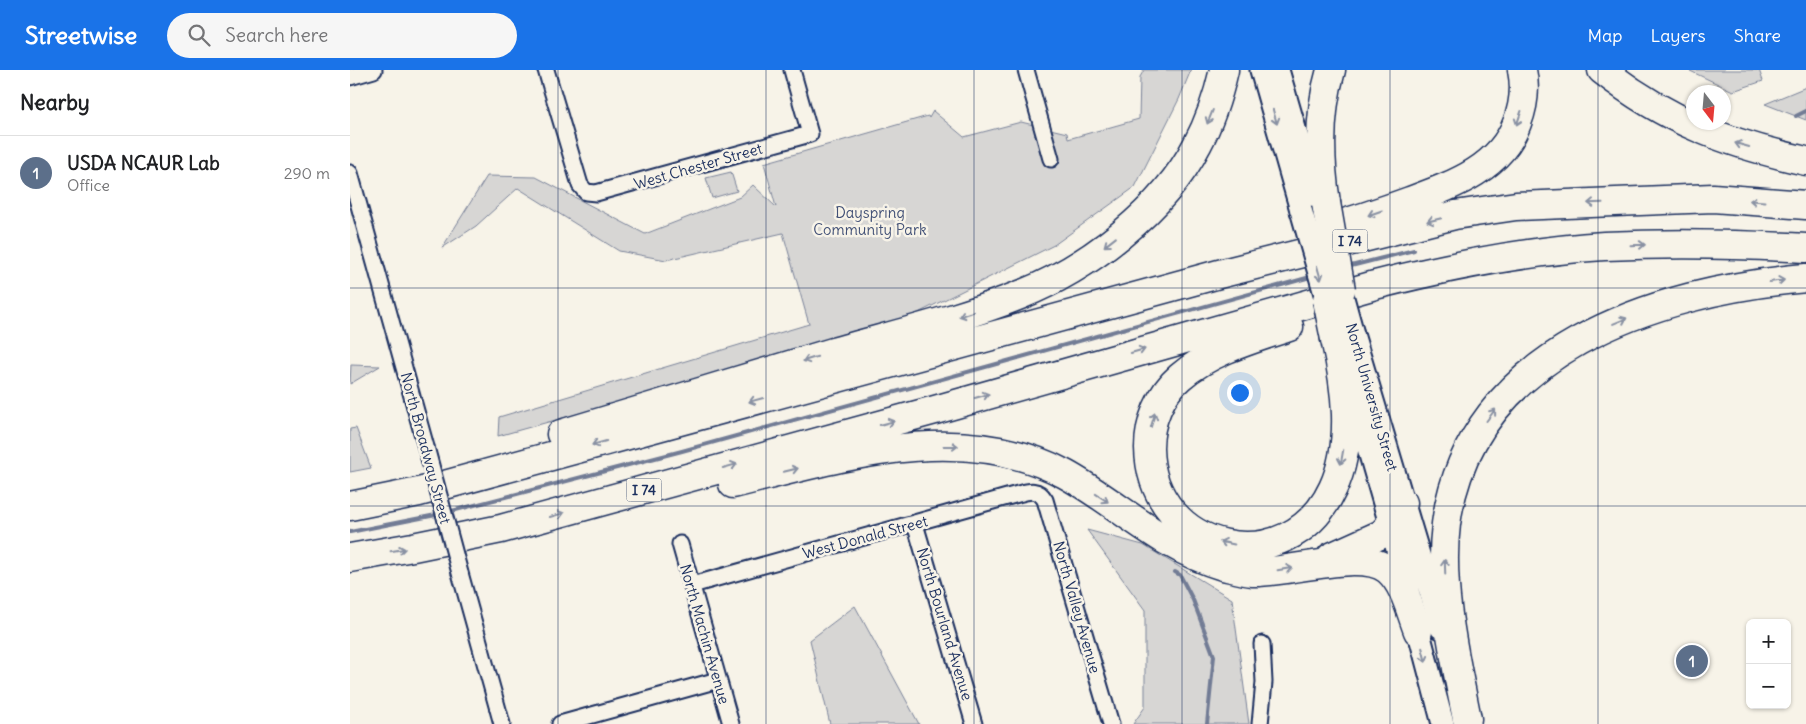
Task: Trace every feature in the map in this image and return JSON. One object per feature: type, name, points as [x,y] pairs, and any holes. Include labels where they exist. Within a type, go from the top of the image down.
[{"type":"highway","points":[[350,502],[445,468],[947,320],[1020,295],[1043,285],[1106,245],[1139,219],[1164,194],[1197,146],[1215,105],[1224,70]]},
{"type":"highway","points":[[1331,70],[1325,90],[1320,126],[1322,168],[1315,206],[1334,295],[1342,337],[1342,373],[1345,408],[1344,453],[1334,487],[1324,505],[1302,528],[1283,538],[1261,545],[1232,545],[1215,541],[1185,525],[1168,507],[1156,487],[1150,466],[1150,438],[1154,416],[1164,397],[1179,378],[1194,366],[1254,339],[1367,302],[1496,268],[1604,246]]},
{"type":"highway","points":[[904,360],[1348,222],[1404,204],[1451,185],[1484,167],[1497,156],[1509,140],[1522,107],[1524,87],[1522,70]]},
{"type":"highway","points":[[1602,70],[1665,112],[1697,128],[1733,142],[1806,161]]},
{"type":"highway","name":"I 74","points":[[350,506],[419,492],[1228,272],[1455,215],[1516,206],[1713,198],[1806,205]]},
{"type":"highway","name":"I 74","points":[[350,558],[413,548],[501,530],[1375,285],[1446,268],[1488,260],[1604,246],[1683,244],[1806,248]]},
{"type":"highway","points":[[1460,722],[1449,627],[1445,560],[1446,526],[1458,473],[1491,414],[1516,386],[1545,362],[1573,344],[1606,327],[1649,310],[1694,297],[1746,285],[1806,278]]},
{"type":"highway","points":[[623,497],[688,494],[828,461],[880,451],[933,446],[982,447],[1028,458],[1065,474],[1172,544],[1223,566],[1252,572],[1275,571],[1324,562],[1367,562],[1384,568],[1396,579],[1401,588],[1418,631]]},
{"type":"highway","points":[[1324,562],[1337,554],[1378,537],[1397,514]]},
{"type":"main road","points":[[1261,70],[1315,206]]},
{"type":"main road","points":[[1278,70],[1315,206]]},
{"type":"main road","name":"North University Street","points":[[1342,337],[1460,722]]},
{"type":"main road","name":"North University Street","points":[[1397,514],[1418,631],[1460,722]]},
{"type":"street","points":[[350,77],[374,70]]},
{"type":"street","name":"West Chester Street","points":[[546,70],[580,185],[586,192],[603,192],[810,134],[792,70]]},
{"type":"street","points":[[1026,70],[1051,159]]},
{"type":"street","name":"North Broadway Street","points":[[350,172],[502,724]]},
{"type":"street","name":"West Donald Street","points":[[692,585],[915,524],[1027,491],[1038,492]]},
{"type":"street","name":"North Valley Avenue","points":[[1038,492],[1043,496],[1047,504],[1111,724]]},
{"type":"street","name":"North Bourland Avenue","points":[[915,524],[974,724]]},
{"type":"street","name":"North Machin Avenue","points":[[680,544],[731,724]]},
{"type":"street","points":[[1260,724],[1264,682],[1262,644]]},
{"type":"street","points":[[560,724],[718,680]]},
{"type":"green space","name":"Dayspring Community Park","points":[[1144,70],[1191,70],[1179,99],[1135,187],[1054,245],[890,327],[498,436],[499,417],[809,324],[783,233],[666,260],[619,251],[518,188],[476,226],[442,248],[487,176],[536,177],[645,234],[740,197],[753,185],[776,207],[764,163],[928,116],[929,118],[933,111],[964,137],[1021,122],[1067,133],[1068,139],[1139,119],[1140,77]]},
{"type":"green space","points":[[1688,70],[1759,70],[1763,81],[1733,91],[1731,90],[1731,85],[1720,85]]},
{"type":"green space","points":[[1806,87],[1806,120],[1765,104]]},
{"type":"green space","points":[[731,172],[737,191],[712,198],[706,178]]},
{"type":"green space","points":[[351,365],[380,366],[350,384]]},
{"type":"green space","points":[[356,428],[371,468],[350,472],[350,429]]},
{"type":"green space","points":[[1087,530],[1143,545],[1232,599],[1249,724],[1133,724],[1145,707],[1145,610]]},
{"type":"green space","points":[[855,606],[919,724],[830,724],[810,640]]},
{"type":"waterway","points":[[1796,116],[1806,111]]},
{"type":"waterway","points":[[1347,267],[1414,250]]},
{"type":"waterway","points":[[448,512],[682,451],[1314,276]]},
{"type":"waterway","points":[[350,532],[441,514]]},
{"type":"waterway","points":[[1175,572],[1180,575],[1193,600],[1214,656],[1207,724]]},
{"type":"place","name":"USDA NCAUR Lab","points":[[1692,661]]}]
